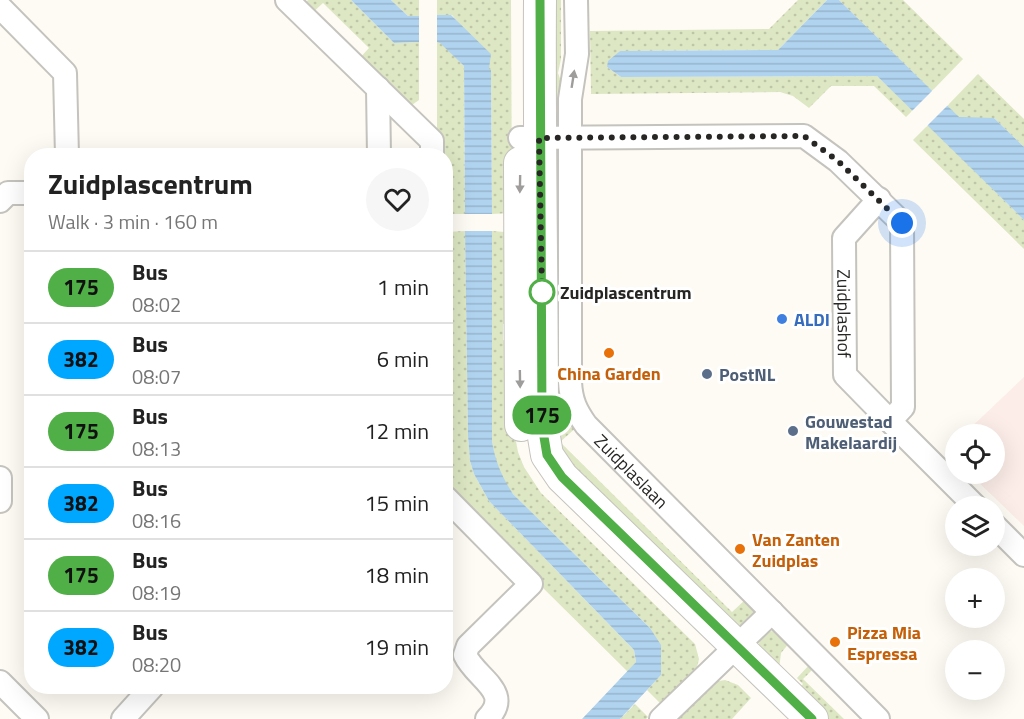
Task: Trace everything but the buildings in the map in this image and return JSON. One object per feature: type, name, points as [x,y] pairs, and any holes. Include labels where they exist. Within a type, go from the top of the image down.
[{"type":"street","points":[[287,0],[432,141],[432,148]]},
{"type":"street","name":"Zuidplaslaan","points":[[520,0],[543,138],[570,396],[574,408],[586,425],[878,719]]},
{"type":"street","name":"Zuidplaslaan","points":[[540,0],[543,138],[542,425],[547,455],[562,477],[731,654],[783,719]]},
{"type":"street","name":"Zuidplaslaan","points":[[543,138],[570,99],[577,54],[576,0]]},
{"type":"street","points":[[0,7],[65,73],[67,148]]},
{"type":"street","points":[[378,88],[380,148]]},
{"type":"street","points":[[543,138],[804,136],[838,161],[902,223],[903,407],[890,421]]},
{"type":"street","points":[[0,201],[8,193],[24,193]]},
{"type":"street","name":"Zuidplashof","points":[[879,200],[844,238],[845,375],[965,496]]},
{"type":"street","points":[[0,478],[0,501]]},
{"type":"street","points":[[453,505],[531,584],[468,646],[465,655],[470,666],[494,690],[498,699],[495,711],[487,719]]},
{"type":"street","points":[[1005,536],[1024,555]]},
{"type":"street","points":[[661,719],[772,612]]},
{"type":"street","name":"Zuidplaslaan","points":[[731,654],[812,719]]},
{"type":"street","points":[[0,682],[38,719]]},
{"type":"street","points":[[123,719],[146,694]]},
{"type":"shaded area","points":[[1024,377],[1024,526],[1005,508],[1005,496],[993,496],[980,484],[1005,484],[1005,424],[975,424]]},
{"type":"green space","points":[[308,0],[351,0],[394,43],[419,42],[419,100],[406,109],[357,61],[369,48],[323,3],[310,15],[302,7]]},
{"type":"green space","points":[[391,0],[419,0],[419,16],[408,16]]},
{"type":"green space","points":[[437,0],[511,0],[512,213],[492,214],[491,70],[489,70],[489,62],[452,15],[437,15]]},
{"type":"green space","points":[[546,0],[561,0],[561,59],[558,73],[562,84],[561,124],[554,123]]},
{"type":"green space","points":[[798,0],[827,0],[778,50],[620,51],[607,67],[621,77],[877,76],[913,110],[906,117],[874,86],[831,86],[809,108],[793,96],[780,92],[591,94],[590,31],[769,29]]},
{"type":"green space","points":[[839,0],[903,0],[963,59],[932,91]]},
{"type":"green space","points":[[437,42],[440,42],[464,66],[465,214],[453,214],[453,148],[437,148]]},
{"type":"green space","points":[[978,74],[1024,119],[1024,147],[994,118],[959,118],[947,106]]},
{"type":"green space","points":[[928,125],[1024,220],[1024,249],[913,140]]},
{"type":"green space","points":[[465,231],[468,436],[470,461],[474,474],[489,501],[634,650],[636,662],[628,672],[453,495],[453,232]]},
{"type":"green space","points":[[492,231],[505,232],[506,324],[503,324],[503,340],[506,341],[515,436],[524,467],[541,493],[695,644],[699,659],[697,667],[661,704],[647,690],[661,675],[650,628],[513,494],[502,478],[494,456],[492,441]]},
{"type":"green space","points":[[552,250],[562,250],[578,426],[560,442],[732,612],[746,599],[755,612],[748,623],[736,625],[560,458],[553,361]]},
{"type":"green space","points":[[774,631],[790,642],[781,653],[779,669],[758,647],[766,632]]},
{"type":"green space","points":[[811,663],[815,667],[803,679],[844,719],[821,719],[795,693],[803,684],[797,678]]},
{"type":"green space","points":[[725,680],[738,685],[751,698],[732,719],[676,719],[713,682]]},
{"type":"green space","points":[[635,704],[648,717],[646,719],[620,719]]},
{"type":"water","points":[[351,0],[391,0],[408,16],[419,16],[419,42],[394,43]]},
{"type":"water","points":[[827,0],[839,0],[959,117],[994,118],[1024,147],[1024,220],[877,76],[621,77],[607,67],[608,61],[620,51],[778,50]]},
{"type":"water","points":[[437,15],[451,15],[491,54],[489,69],[491,70],[492,214],[465,214],[464,66],[437,42]]},
{"type":"water","points":[[465,231],[492,231],[492,441],[502,475],[513,494],[650,628],[661,645],[661,675],[620,719],[582,719],[636,662],[634,650],[489,501],[474,474],[470,461],[468,436]]},
{"type":"pier","points":[[934,89],[949,104],[926,127],[911,112]]},
{"type":"bus line","name":"175","points":[[540,0],[542,425],[547,455],[562,477],[812,719]]},
{"type":"place","name":"Zuidplascentrum","points":[[542,292]]},
{"type":"place","name":"ALDI","points":[[782,319]]},
{"type":"place","name":"China Garden","points":[[609,353]]},
{"type":"place","name":"PostNL","points":[[707,374]]},
{"type":"place","name":"Gouwestad Makelaardij","points":[[793,431]]},
{"type":"place","name":"Van Zanten Zuidplas","points":[[740,549]]},
{"type":"place","name":"Pizza Mia Espressa","points":[[835,642]]},
{"type":"route","points":[[542,292],[539,138],[804,136],[838,161],[902,223]]}]
